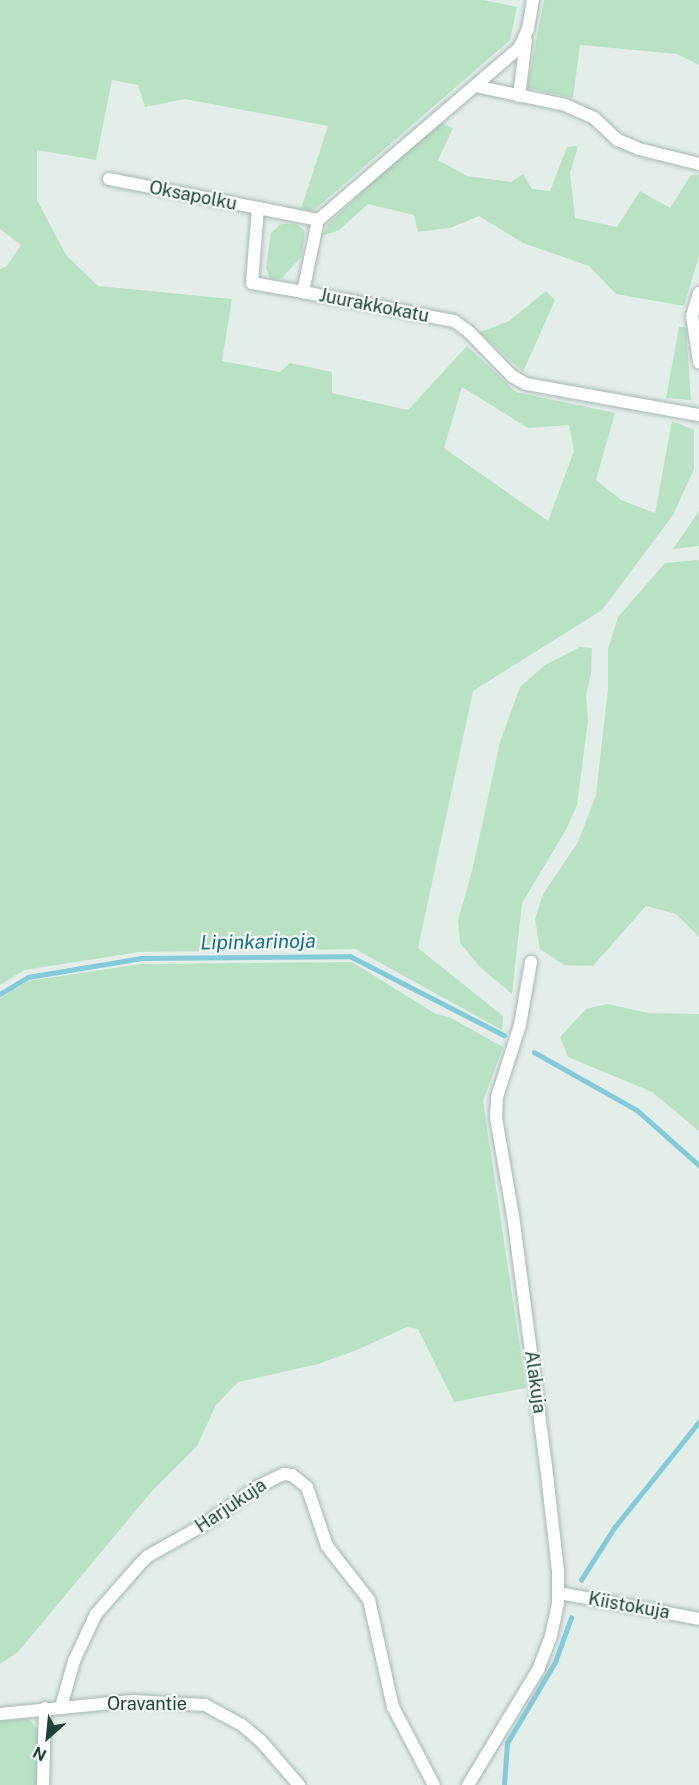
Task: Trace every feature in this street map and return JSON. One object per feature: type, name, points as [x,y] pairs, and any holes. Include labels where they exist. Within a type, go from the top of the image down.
[{"type":"street","points":[[519,96],[532,0]]},
{"type":"street","points":[[258,208],[318,220],[519,48],[528,28]]},
{"type":"street","points":[[475,86],[575,110],[594,118],[618,140],[639,149],[699,164]]},
{"type":"street","name":"Oksapolku","points":[[109,179],[258,208],[252,283],[303,292]]},
{"type":"street","name":"Juurakkokatu","points":[[318,220],[303,292],[454,321],[469,332],[512,376],[526,384],[699,416]]},
{"type":"street","points":[[699,293],[692,316],[699,363]]},
{"type":"street","name":"Alakuja","points":[[468,1785],[538,1670],[551,1636],[559,1593],[545,1455],[513,1216],[496,1118],[497,1097],[520,1026],[531,962]]},
{"type":"street","name":"Harjukuja","points":[[61,1707],[74,1661],[96,1614],[143,1560],[202,1526],[257,1487],[284,1474],[292,1475],[307,1487],[327,1546],[369,1600],[393,1707],[434,1785]]},
{"type":"street","name":"Kiistokuja","points":[[559,1593],[699,1619]]},
{"type":"street","name":"Oravantie","points":[[0,1713],[132,1701],[205,1705],[242,1725],[260,1740],[299,1785]]},
{"type":"street","points":[[43,1785],[45,1708]]},
{"type":"green space","points":[[0,0],[483,0],[517,7],[510,40],[313,211],[301,209],[328,126],[185,99],[145,107],[138,85],[112,80],[96,160],[37,150],[37,200],[66,255],[98,286],[232,299],[222,361],[280,372],[290,363],[332,372],[332,393],[408,410],[467,346],[516,392],[615,413],[596,480],[621,500],[655,513],[672,421],[694,430],[694,469],[673,515],[602,610],[473,691],[418,948],[503,1016],[502,1030],[355,949],[140,952],[24,970],[0,985],[0,269],[7,266],[21,245],[0,229]],"holes":[[[462,387],[528,428],[569,425],[574,451],[548,521],[444,448]]]},
{"type":"green space","points":[[544,0],[699,0],[699,65],[677,54],[580,45],[573,98],[527,88]]},
{"type":"green space","points":[[438,121],[453,128],[438,160],[467,176],[511,182],[523,174],[532,189],[550,191],[567,147],[578,146],[570,173],[575,218],[617,227],[640,191],[670,208],[691,175],[699,174],[699,256],[684,306],[616,294],[589,266],[523,243],[479,216],[450,228],[418,232],[414,215],[368,204],[338,231],[323,235],[328,224]]},
{"type":"green space","points":[[281,224],[296,224],[305,231],[302,256],[282,278],[270,279],[266,267],[271,233]]},
{"type":"green space","points":[[546,291],[555,300],[523,372],[480,332],[509,321]]},
{"type":"green space","points":[[679,327],[686,327],[691,400],[666,398]]},
{"type":"green space","points":[[699,511],[699,546],[673,549]]},
{"type":"green space","points":[[699,560],[699,937],[676,914],[646,906],[593,966],[564,965],[540,949],[535,919],[543,894],[578,842],[596,795],[608,688],[608,649],[618,617],[665,563]]},
{"type":"green space","points":[[580,647],[592,648],[591,674],[586,695],[588,721],[577,805],[566,830],[522,903],[512,994],[480,967],[460,943],[458,920],[472,871],[500,742],[520,687],[545,665]]},
{"type":"green space","points":[[352,962],[436,1014],[449,1017],[503,1047],[483,1101],[526,1388],[454,1402],[418,1329],[407,1327],[357,1350],[318,1364],[238,1382],[216,1405],[197,1446],[152,1491],[18,1652],[0,1664],[0,998],[28,981],[141,964]]},
{"type":"green space","points":[[607,1004],[649,1013],[699,1014],[699,1131],[652,1092],[568,1057],[560,1037],[586,1009]]},
{"type":"green space","points":[[25,1719],[31,1721],[38,1731],[39,1768],[36,1785],[0,1785],[0,1721]]},
{"type":"waterway","name":"Lipinkarinoja","points":[[0,994],[28,977],[141,958],[350,956],[504,1035]]},
{"type":"waterway","name":"Lipinkarinoja","points":[[534,1052],[637,1110],[699,1165]]},
{"type":"waterway","points":[[581,1580],[614,1528],[699,1422]]},
{"type":"waterway","points":[[504,1785],[507,1743],[555,1662],[571,1618]]}]
